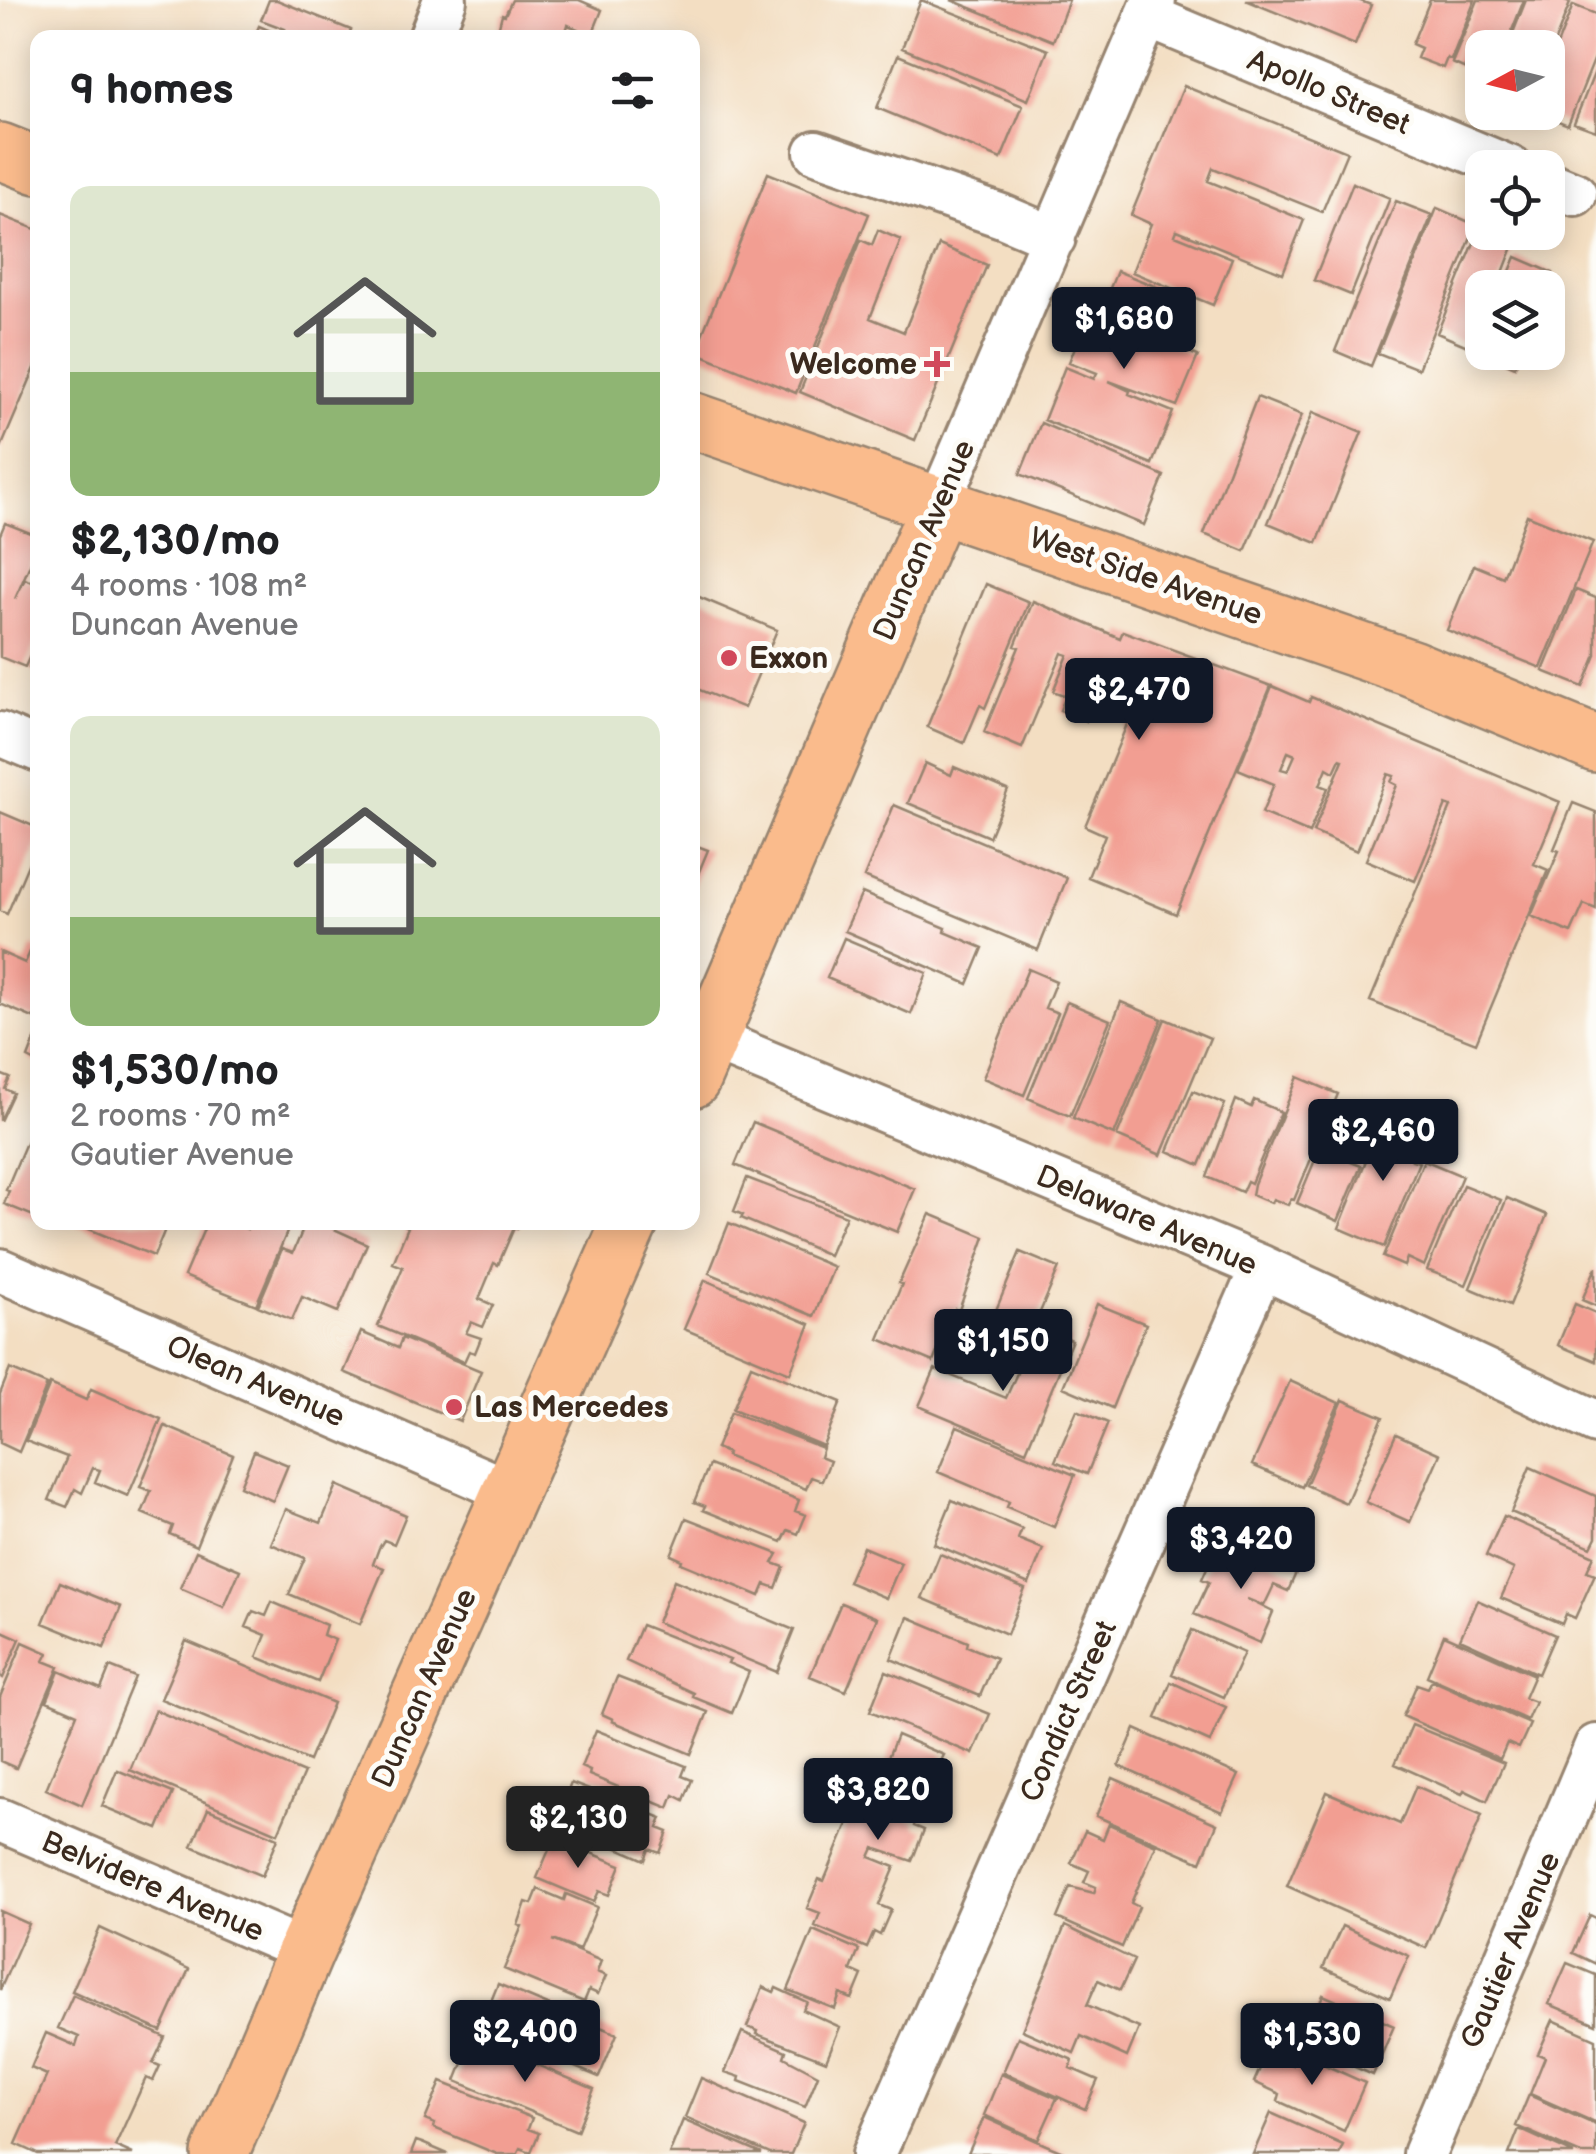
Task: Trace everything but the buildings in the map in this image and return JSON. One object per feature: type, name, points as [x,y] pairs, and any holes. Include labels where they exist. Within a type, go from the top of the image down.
[{"type":"main road","points":[[0,151],[30,163]]},
{"type":"main road","name":"West Side Avenue","points":[[700,423],[1411,668],[1596,744]]},
{"type":"main road","name":"Duncan Avenue","points":[[700,1045],[940,504]]},
{"type":"main road","name":"Duncan Avenue","points":[[220,2154],[306,1951],[627,1230]]},
{"type":"street","points":[[433,30],[445,0]]},
{"type":"street","name":"Apollo Street","points":[[1151,8],[1470,150]]},
{"type":"street","name":"Duncan Avenue","points":[[940,504],[1151,8]]},
{"type":"street","points":[[816,152],[1002,216],[1054,238]]},
{"type":"street","points":[[0,734],[30,747]]},
{"type":"street","name":"Delaware Avenue","points":[[700,1051],[1262,1267],[1596,1422]]},
{"type":"street","name":"Condict Street","points":[[874,2154],[1262,1267]]},
{"type":"street","name":"Olean Avenue","points":[[0,1270],[512,1492]]},
{"type":"street","name":"Gautier Avenue","points":[[1424,2154],[1596,1746]]},
{"type":"street","name":"Belvidere Avenue","points":[[0,1820],[306,1951]]},
{"type":"place","name":"Welcome","points":[[937,364]]},
{"type":"place","name":"Exxon","points":[[729,658]]},
{"type":"place","name":"Las Mercedes","points":[[454,1407]]}]
